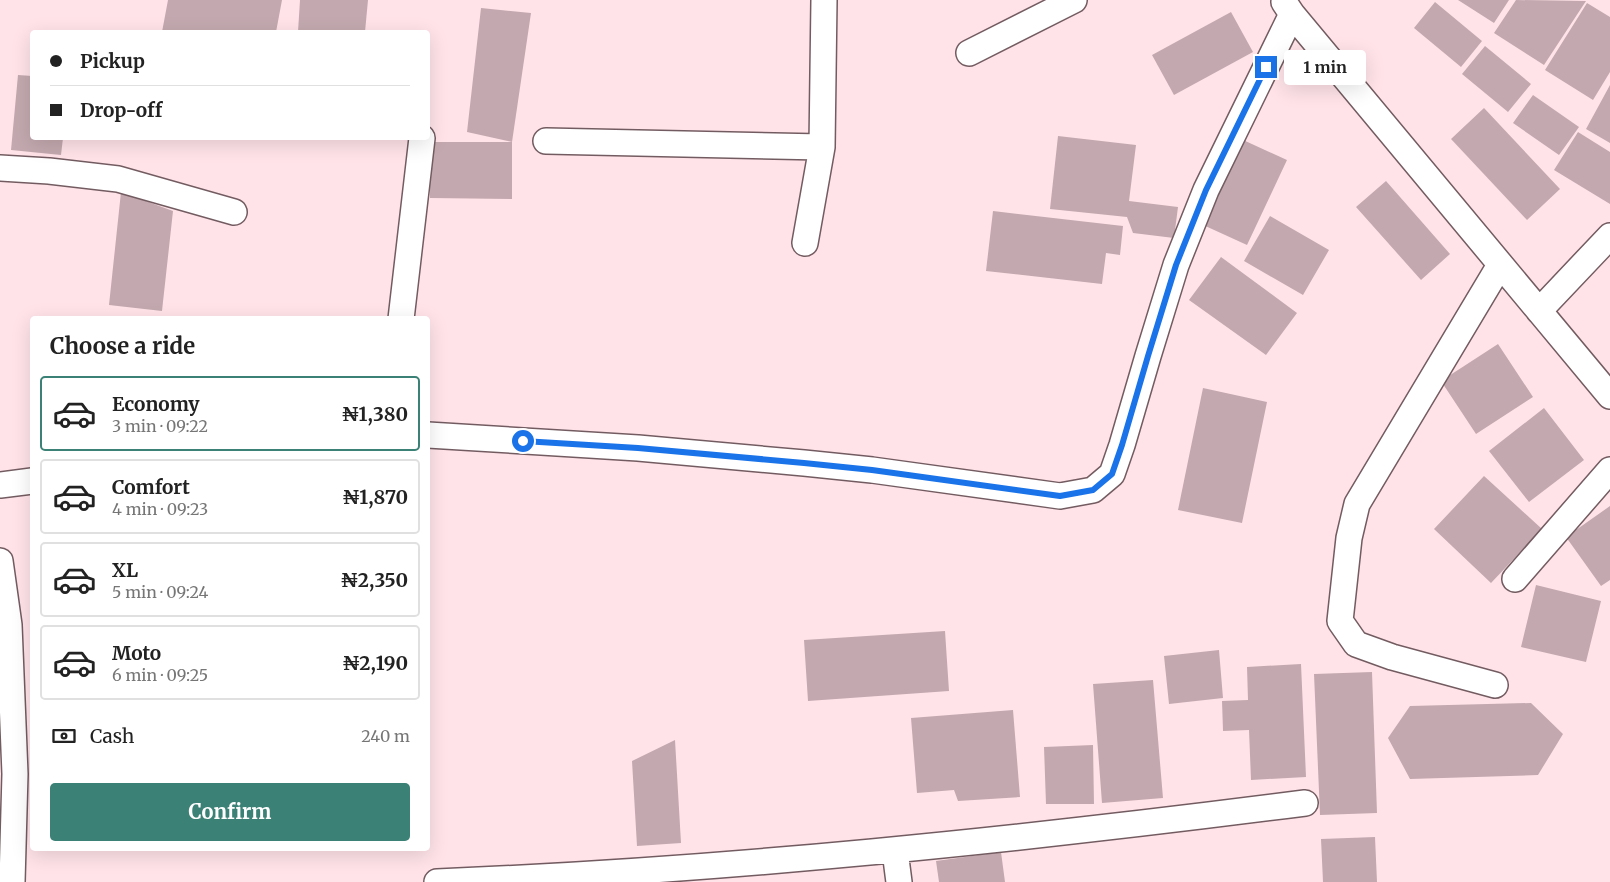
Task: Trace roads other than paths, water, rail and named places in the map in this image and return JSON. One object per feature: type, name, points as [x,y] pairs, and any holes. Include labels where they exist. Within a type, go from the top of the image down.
[{"type":"street","points":[[805,243],[822,147],[824,0]]},
{"type":"street","points":[[969,53],[1074,0]]},
{"type":"street","points":[[430,435],[638,448],[804,463],[872,470],[1060,496],[1093,490],[1112,474],[1176,265],[1206,190],[1287,7],[1610,396]]},
{"type":"street","points":[[401,316],[422,140]]},
{"type":"street","points":[[546,141],[822,147]]},
{"type":"street","points":[[0,168],[49,170],[118,179],[234,212]]},
{"type":"street","points":[[1539,311],[1610,236]]},
{"type":"street","points":[[1495,685],[1392,657],[1356,644],[1340,621],[1349,538],[1357,504],[1500,265]]},
{"type":"street","points":[[1516,578],[1610,470]]},
{"type":"street","points":[[0,485],[30,481]]},
{"type":"street","points":[[0,560],[16,774],[12,882]]},
{"type":"street","points":[[437,882],[567,877],[895,851],[1127,826],[1305,803]]},
{"type":"street","points":[[895,851],[899,882]]}]
